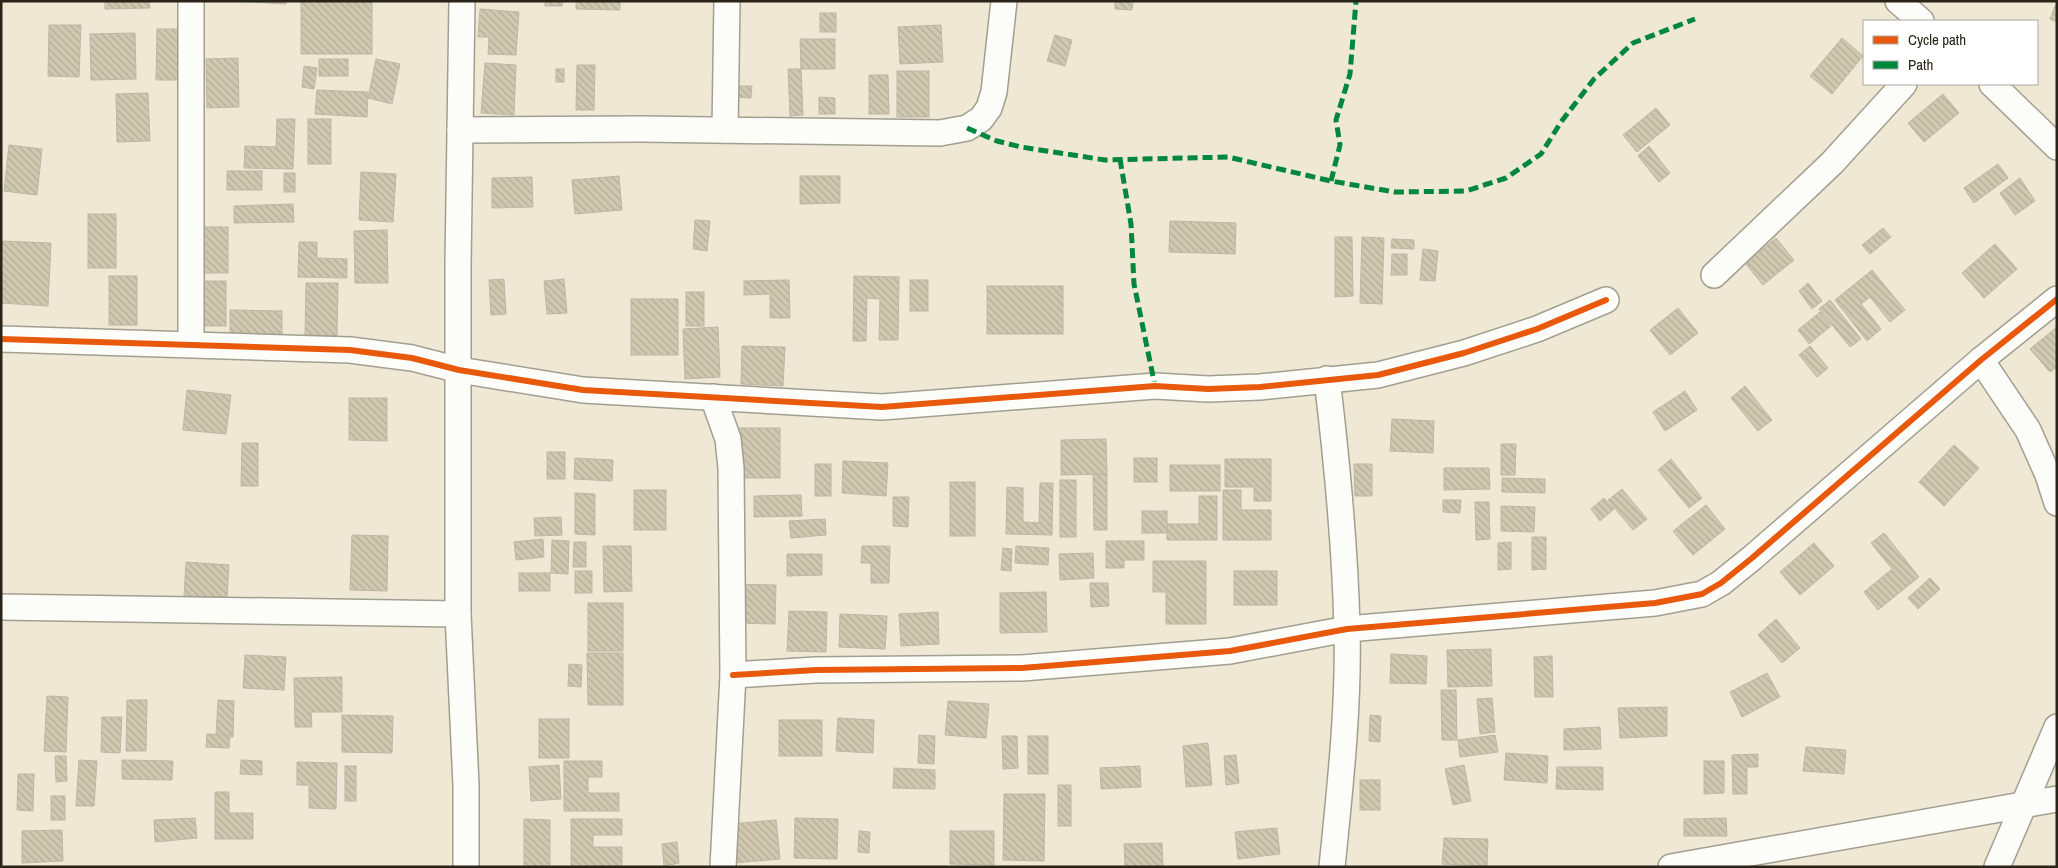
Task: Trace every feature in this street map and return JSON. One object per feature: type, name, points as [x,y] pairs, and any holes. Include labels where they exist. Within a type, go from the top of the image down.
[{"type":"street","points":[[191,1],[191,344]]},
{"type":"street","points":[[462,1],[458,264],[458,614],[466,785],[466,867]]},
{"type":"street","points":[[725,130],[727,1]]},
{"type":"street","points":[[460,130],[940,132],[967,128],[981,119],[989,108],[994,92],[1004,1]]},
{"type":"street","points":[[1898,1],[1920,20]]},
{"type":"street","points":[[1714,275],[1832,163],[1903,85]]},
{"type":"street","points":[[1993,85],[2057,147]]},
{"type":"street","points":[[733,675],[816,670],[1022,668],[1230,651],[1347,629],[1655,603],[1702,594],[1721,583],[1752,558],[1981,360],[2057,299]]},
{"type":"street","points":[[1,339],[350,350],[412,358],[459,370],[583,390],[882,406],[1156,386],[1208,389],[1260,387],[1378,374],[1464,353],[1537,329],[1606,300]]},
{"type":"street","points":[[1981,360],[2028,430],[2048,475],[2057,503]]},
{"type":"street","points":[[1327,379],[1337,463],[1347,629],[1346,690],[1332,867]]},
{"type":"street","points":[[713,397],[728,439],[731,468],[733,675],[723,867]]},
{"type":"street","points":[[1,607],[458,614]]},
{"type":"street","points":[[1997,867],[2057,727]]},
{"type":"street","points":[[1671,867],[2057,799]]},
{"type":"building","points":[[105,1],[149,1],[150,8],[105,9]]},
{"type":"building","points":[[233,1],[286,1],[286,4]]},
{"type":"building","points":[[301,1],[372,1],[372,54],[301,54]]},
{"type":"building","points":[[545,1],[563,1],[562,6],[545,6]]},
{"type":"building","points":[[576,1],[620,1],[620,10],[576,9]]},
{"type":"building","points":[[1115,1],[1133,1],[1132,10],[1115,9]]},
{"type":"building","points":[[2055,6],[2057,7],[2057,22],[2050,19]]},
{"type":"building","points":[[480,9],[519,12],[516,55],[488,54],[489,37],[478,37]]},
{"type":"building","points":[[820,13],[836,13],[836,32],[820,32]]},
{"type":"building","points":[[49,25],[81,25],[79,77],[48,76]]},
{"type":"building","points":[[941,25],[943,62],[900,64],[898,27]]},
{"type":"building","points":[[157,29],[187,29],[186,80],[156,80]]},
{"type":"building","points":[[135,33],[136,79],[91,80],[90,34]]},
{"type":"building","points":[[1055,35],[1072,40],[1065,66],[1047,61]]},
{"type":"building","points":[[1842,38],[1863,56],[1832,94],[1810,76]]},
{"type":"building","points":[[800,39],[835,39],[835,69],[801,69]]},
{"type":"building","points":[[238,58],[239,107],[207,108],[206,59]]},
{"type":"building","points":[[319,59],[348,59],[348,76],[319,76]]},
{"type":"building","points":[[376,59],[400,64],[392,104],[368,98]]},
{"type":"building","points":[[485,63],[516,65],[514,115],[481,113]]},
{"type":"building","points":[[577,65],[595,65],[594,110],[576,110]]},
{"type":"building","points":[[304,66],[317,68],[314,89],[302,87]]},
{"type":"building","points":[[556,69],[564,69],[564,82],[556,82]]},
{"type":"building","points":[[788,69],[801,69],[803,115],[790,116]]},
{"type":"building","points":[[897,71],[929,71],[929,117],[897,117]]},
{"type":"building","points":[[869,75],[888,75],[889,114],[869,114]]},
{"type":"building","points":[[734,86],[752,86],[751,98],[734,97]]},
{"type":"building","points":[[317,90],[368,92],[367,117],[315,114]]},
{"type":"building","points":[[148,93],[150,141],[117,142],[116,94]]},
{"type":"building","points":[[1943,94],[1959,113],[1924,142],[1908,123]]},
{"type":"building","points":[[819,97],[835,98],[835,114],[819,114]]},
{"type":"building","points":[[1656,108],[1670,125],[1637,152],[1623,135]]},
{"type":"building","points":[[277,119],[295,119],[293,169],[244,168],[245,146],[276,147]]},
{"type":"building","points":[[308,119],[331,119],[331,164],[308,164]]},
{"type":"building","points":[[9,145],[42,149],[37,195],[4,191]]},
{"type":"building","points":[[1649,146],[1670,173],[1659,182],[1638,156]]},
{"type":"building","points":[[1998,164],[2008,178],[1974,203],[1964,188]]},
{"type":"building","points":[[227,171],[262,171],[262,190],[227,190]]},
{"type":"building","points":[[361,172],[396,174],[393,222],[359,220]]},
{"type":"building","points":[[284,173],[295,173],[295,192],[284,192]]},
{"type":"building","points":[[619,176],[622,210],[575,214],[572,180]]},
{"type":"building","points":[[800,176],[840,176],[840,203],[800,204]]},
{"type":"building","points":[[532,177],[533,207],[492,208],[492,178]]},
{"type":"building","points":[[2020,178],[2035,201],[2015,215],[2000,193]]},
{"type":"building","points":[[293,204],[294,222],[234,223],[234,206]]},
{"type":"building","points":[[88,214],[116,214],[116,268],[88,268]]},
{"type":"building","points":[[695,220],[710,221],[707,251],[693,249]]},
{"type":"building","points":[[1170,221],[1236,223],[1235,254],[1169,252]]},
{"type":"building","points":[[198,227],[228,227],[228,273],[198,273]]},
{"type":"building","points":[[1883,228],[1891,237],[1870,254],[1862,245]]},
{"type":"building","points":[[387,230],[388,283],[355,283],[354,231]]},
{"type":"building","points":[[1335,237],[1352,237],[1353,296],[1335,297]]},
{"type":"building","points":[[1362,237],[1384,238],[1382,304],[1360,303]]},
{"type":"building","points":[[1776,238],[1794,260],[1763,285],[1745,263]]},
{"type":"building","points":[[1392,239],[1414,240],[1414,249],[1391,248]]},
{"type":"building","points":[[1,241],[51,243],[48,306],[1,303]]},
{"type":"building","points":[[299,242],[317,242],[317,258],[347,259],[347,278],[298,277]]},
{"type":"building","points":[[1995,244],[2017,269],[1984,298],[1962,273]]},
{"type":"building","points":[[1423,249],[1438,251],[1435,281],[1420,280]]},
{"type":"building","points":[[1392,254],[1407,254],[1407,275],[1391,275]]},
{"type":"building","points":[[1872,270],[1905,310],[1890,322],[1870,297],[1861,304],[1881,329],[1867,341],[1835,300]]},
{"type":"building","points":[[109,276],[137,276],[137,325],[109,325]]},
{"type":"building","points":[[854,276],[899,277],[898,340],[879,340],[880,299],[867,298],[866,341],[853,341]]},
{"type":"building","points":[[504,279],[506,314],[491,315],[489,280]]},
{"type":"building","points":[[564,279],[567,313],[547,314],[544,281]]},
{"type":"building","points":[[789,280],[790,318],[770,318],[770,294],[744,295],[744,281]]},
{"type":"building","points":[[910,280],[928,280],[928,311],[910,311]]},
{"type":"building","points":[[199,281],[226,281],[226,326],[199,326]]},
{"type":"building","points":[[306,283],[338,283],[337,336],[305,335]]},
{"type":"building","points":[[1808,283],[1822,301],[1812,309],[1799,291]]},
{"type":"building","points":[[987,286],[1063,286],[1063,334],[987,334]]},
{"type":"building","points":[[686,292],[704,292],[704,326],[686,326]]},
{"type":"building","points":[[631,299],[678,299],[678,355],[631,355]]},
{"type":"building","points":[[1830,300],[1861,339],[1850,347],[1819,309]]},
{"type":"building","points":[[1678,308],[1698,333],[1670,355],[1650,330]]},
{"type":"building","points":[[230,310],[282,311],[282,338],[230,338]]},
{"type":"building","points":[[1820,312],[1831,326],[1809,344],[1798,330]]},
{"type":"building","points":[[718,327],[720,377],[685,379],[683,329]]},
{"type":"building","points":[[2057,327],[2057,367],[2050,372],[2030,349]]},
{"type":"building","points":[[742,346],[785,347],[783,386],[741,384]]},
{"type":"building","points":[[1810,346],[1828,368],[1817,377],[1799,355]]},
{"type":"building","points":[[1745,386],[1772,420],[1758,431],[1731,398]]},
{"type":"building","points":[[187,390],[231,395],[226,434],[183,430]]},
{"type":"building","points":[[1685,391],[1697,410],[1665,431],[1653,412]]},
{"type":"building","points":[[349,398],[387,398],[387,441],[349,440]]},
{"type":"building","points":[[1392,419],[1434,421],[1433,453],[1390,451]]},
{"type":"building","points":[[734,428],[780,428],[780,478],[734,478]]},
{"type":"building","points":[[1106,439],[1107,474],[1061,475],[1061,440]]},
{"type":"building","points":[[242,443],[258,443],[258,486],[241,486]]},
{"type":"building","points":[[1501,444],[1516,444],[1515,475],[1501,475]]},
{"type":"building","points":[[1954,445],[1979,468],[1944,506],[1919,482]]},
{"type":"building","points":[[547,452],[565,452],[565,479],[547,479]]},
{"type":"building","points":[[575,458],[613,460],[612,481],[574,479]]},
{"type":"building","points":[[1134,458],[1157,458],[1157,482],[1134,482]]},
{"type":"building","points":[[1225,459],[1271,459],[1271,501],[1254,501],[1254,487],[1225,487]]},
{"type":"building","points":[[1671,459],[1702,498],[1689,508],[1658,470]]},
{"type":"building","points":[[843,461],[888,463],[886,496],[842,493]]},
{"type":"building","points":[[815,464],[831,464],[831,496],[815,496]]},
{"type":"building","points":[[1354,464],[1372,464],[1372,496],[1355,496]]},
{"type":"building","points":[[1170,465],[1220,465],[1220,491],[1170,491]]},
{"type":"building","points":[[1444,468],[1489,468],[1490,489],[1444,490]]},
{"type":"building","points":[[1093,474],[1107,474],[1107,530],[1094,530]]},
{"type":"building","points":[[1502,478],[1545,479],[1545,493],[1502,492]]},
{"type":"building","points":[[1060,480],[1076,480],[1076,537],[1060,537]]},
{"type":"building","points":[[950,482],[975,482],[975,536],[950,536]]},
{"type":"building","points":[[1040,483],[1053,483],[1052,535],[1006,534],[1007,487],[1023,488],[1023,522],[1039,523]]},
{"type":"building","points":[[1622,489],[1647,519],[1633,530],[1608,500]]},
{"type":"building","points":[[634,490],[666,490],[666,530],[634,530]]},
{"type":"building","points":[[1223,490],[1241,490],[1241,510],[1271,510],[1271,540],[1223,540]]},
{"type":"building","points":[[575,493],[595,494],[595,535],[575,534]]},
{"type":"building","points":[[801,495],[802,516],[754,517],[754,496]]},
{"type":"building","points":[[1199,496],[1217,496],[1217,540],[1167,540],[1167,524],[1199,524]]},
{"type":"building","points":[[893,497],[909,497],[908,527],[893,526]]},
{"type":"building","points":[[1604,498],[1614,509],[1600,521],[1591,509]]},
{"type":"building","points":[[1443,500],[1461,500],[1460,513],[1443,512]]},
{"type":"building","points":[[1475,502],[1489,502],[1490,539],[1476,540]]},
{"type":"building","points":[[1706,505],[1725,529],[1693,555],[1673,531]]},
{"type":"building","points":[[1501,506],[1535,507],[1534,532],[1501,531]]},
{"type":"building","points":[[1142,511],[1167,511],[1167,533],[1142,533]]},
{"type":"building","points":[[561,517],[562,535],[535,536],[534,518]]},
{"type":"building","points":[[825,519],[826,535],[791,538],[789,521]]},
{"type":"building","points":[[1884,533],[1919,577],[1878,610],[1864,592],[1892,569],[1871,543]]},
{"type":"building","points":[[352,535],[388,536],[387,591],[350,590]]},
{"type":"building","points":[[1532,537],[1546,537],[1546,569],[1532,570]]},
{"type":"building","points":[[543,539],[544,557],[516,560],[514,542]]},
{"type":"building","points":[[552,540],[569,541],[568,574],[551,573]]},
{"type":"building","points":[[1106,541],[1144,541],[1144,560],[1124,560],[1124,568],[1106,568]]},
{"type":"building","points":[[574,542],[586,542],[586,567],[573,567]]},
{"type":"building","points":[[1511,542],[1511,569],[1498,570],[1498,543]]},
{"type":"building","points":[[1814,543],[1834,566],[1800,595],[1780,572]]},
{"type":"building","points":[[603,546],[631,546],[632,591],[604,592]]},
{"type":"building","points":[[862,546],[890,546],[889,583],[871,583],[871,563],[861,563]]},
{"type":"building","points":[[1016,546],[1049,548],[1048,565],[1015,563]]},
{"type":"building","points":[[1003,548],[1012,549],[1011,571],[1001,570]]},
{"type":"building","points":[[1093,553],[1094,578],[1060,580],[1059,554]]},
{"type":"building","points":[[787,554],[822,554],[822,575],[787,576]]},
{"type":"building","points":[[1153,561],[1206,561],[1206,624],[1166,624],[1166,592],[1153,592]]},
{"type":"building","points":[[186,562],[229,565],[227,598],[184,596]]},
{"type":"building","points":[[575,571],[592,571],[592,593],[575,593]]},
{"type":"building","points":[[1234,571],[1277,571],[1277,605],[1234,605]]},
{"type":"building","points":[[519,573],[550,573],[550,591],[519,591]]},
{"type":"building","points":[[1930,578],[1940,589],[1918,609],[1908,598]]},
{"type":"building","points":[[1090,583],[1108,583],[1109,606],[1091,607]]},
{"type":"building","points":[[729,584],[776,585],[775,624],[728,623]]},
{"type":"building","points":[[1046,592],[1047,632],[1000,633],[1000,593]]},
{"type":"building","points":[[588,603],[623,603],[623,651],[588,651]]},
{"type":"building","points":[[789,611],[827,612],[826,652],[787,651]]},
{"type":"building","points":[[938,612],[939,644],[901,646],[899,614]]},
{"type":"building","points":[[840,614],[887,616],[885,649],[839,647]]},
{"type":"building","points":[[1776,619],[1800,648],[1782,663],[1758,635]]},
{"type":"building","points":[[1491,649],[1492,686],[1448,687],[1447,650]]},
{"type":"building","points":[[587,653],[623,653],[623,705],[588,705]]},
{"type":"building","points":[[1391,654],[1427,656],[1426,684],[1390,683]]},
{"type":"building","points":[[245,655],[286,657],[284,690],[243,688]]},
{"type":"building","points":[[1552,656],[1553,697],[1535,697],[1534,657]]},
{"type":"building","points":[[569,664],[582,665],[581,687],[568,686]]},
{"type":"building","points":[[1767,673],[1780,697],[1742,717],[1730,692]]},
{"type":"building","points":[[342,677],[342,712],[311,712],[312,727],[295,727],[294,678]]},
{"type":"building","points":[[1441,690],[1456,690],[1457,740],[1442,740]]},
{"type":"building","points":[[47,696],[68,697],[66,752],[44,751]]},
{"type":"building","points":[[1492,698],[1495,732],[1480,734],[1477,699]]},
{"type":"building","points":[[127,700],[147,700],[146,751],[126,751]]},
{"type":"building","points":[[218,700],[234,701],[233,737],[216,736]]},
{"type":"building","points":[[948,701],[989,704],[986,738],[945,735]]},
{"type":"building","points":[[1667,707],[1667,736],[1620,738],[1618,708]]},
{"type":"building","points":[[342,715],[393,716],[392,753],[342,752]]},
{"type":"building","points":[[1370,715],[1381,716],[1380,742],[1369,741]]},
{"type":"building","points":[[102,717],[122,717],[120,753],[101,752]]},
{"type":"building","points":[[838,718],[874,720],[873,753],[836,751]]},
{"type":"building","points":[[539,719],[569,719],[569,758],[539,758]]},
{"type":"building","points":[[779,720],[822,720],[822,756],[779,756]]},
{"type":"building","points":[[1600,727],[1601,749],[1564,750],[1564,729]]},
{"type":"building","points":[[207,734],[230,735],[229,748],[206,747]]},
{"type":"building","points":[[919,735],[935,736],[934,764],[918,763]]},
{"type":"building","points":[[1495,735],[1498,752],[1460,757],[1458,740]]},
{"type":"building","points":[[1002,736],[1017,736],[1018,768],[1003,769]]},
{"type":"building","points":[[1028,736],[1048,736],[1048,774],[1028,774]]},
{"type":"building","points":[[1208,743],[1212,785],[1186,787],[1183,746]]},
{"type":"building","points":[[1806,747],[1846,750],[1844,774],[1803,771]]},
{"type":"building","points":[[1506,753],[1548,756],[1547,783],[1504,780]]},
{"type":"building","points":[[1758,754],[1758,767],[1747,767],[1747,794],[1733,794],[1732,755]]},
{"type":"building","points":[[1236,755],[1239,783],[1226,785],[1224,756]]},
{"type":"building","points":[[55,756],[66,756],[67,781],[56,782]]},
{"type":"building","points":[[79,760],[97,761],[94,806],[76,806]]},
{"type":"building","points":[[122,760],[173,761],[172,780],[122,779]]},
{"type":"building","points":[[241,760],[262,761],[262,775],[240,774]]},
{"type":"building","points":[[564,761],[602,761],[602,777],[588,777],[588,793],[619,793],[619,811],[564,811]]},
{"type":"building","points":[[1704,761],[1724,761],[1724,793],[1704,794]]},
{"type":"building","points":[[297,762],[337,763],[336,809],[309,808],[309,785],[297,785]]},
{"type":"building","points":[[559,765],[561,799],[531,801],[529,767]]},
{"type":"building","points":[[1464,765],[1471,801],[1453,805],[1445,769]]},
{"type":"building","points":[[345,766],[356,766],[356,801],[345,801]]},
{"type":"building","points":[[1140,766],[1141,787],[1101,789],[1100,768]]},
{"type":"building","points":[[1557,767],[1603,767],[1603,790],[1556,789]]},
{"type":"building","points":[[894,768],[935,770],[935,789],[893,788]]},
{"type":"building","points":[[18,774],[34,774],[33,811],[17,810]]},
{"type":"building","points":[[1360,780],[1380,780],[1380,810],[1360,810]]},
{"type":"building","points":[[1058,785],[1071,785],[1071,826],[1058,826]]},
{"type":"building","points":[[215,792],[229,792],[229,813],[253,813],[253,839],[215,839]]},
{"type":"building","points":[[1004,794],[1045,794],[1044,861],[1003,860]]},
{"type":"building","points":[[51,796],[65,796],[65,820],[51,820]]},
{"type":"building","points":[[195,818],[197,838],[155,842],[154,820]]},
{"type":"building","points":[[795,818],[838,819],[837,859],[794,858]]},
{"type":"building","points":[[1726,818],[1727,836],[1684,836],[1684,819]]},
{"type":"building","points":[[524,819],[550,820],[550,867],[524,867]]},
{"type":"building","points":[[571,819],[622,819],[622,835],[593,835],[593,847],[622,847],[622,867],[571,867]]},
{"type":"building","points":[[776,820],[780,859],[734,863],[730,824]]},
{"type":"building","points":[[1277,828],[1280,854],[1238,859],[1235,832]]},
{"type":"building","points":[[62,830],[63,861],[22,863],[22,831]]},
{"type":"building","points":[[859,831],[870,832],[869,853],[858,852]]},
{"type":"building","points":[[950,831],[994,831],[994,865],[950,864]]},
{"type":"building","points":[[1444,838],[1488,839],[1487,866],[1442,864]]},
{"type":"building","points":[[677,842],[679,863],[664,866],[662,844]]},
{"type":"building","points":[[1162,843],[1163,867],[1125,867],[1124,844]]},
{"type":"marked path","points":[[1331,181],[1340,145],[1336,120],[1350,74],[1356,1]]},
{"type":"marked path","points":[[967,128],[997,141],[1021,147],[1105,160],[1228,157],[1331,181],[1395,192],[1466,191],[1506,178],[1541,154],[1561,122],[1594,79],[1633,43],[1695,19]]},
{"type":"marked path","points":[[1120,159],[1131,224],[1134,284],[1155,386]]},
{"type":"cycle path","points":[[733,675],[816,670],[1022,668],[1230,651],[1347,629],[1655,603],[1702,594],[1721,583],[1752,558],[1981,360],[2057,299]]},
{"type":"cycle path","points":[[1,339],[350,350],[412,358],[459,370],[583,390],[882,407],[1155,386],[1208,389],[1260,387],[1378,375],[1464,353],[1537,329],[1606,300]]}]
